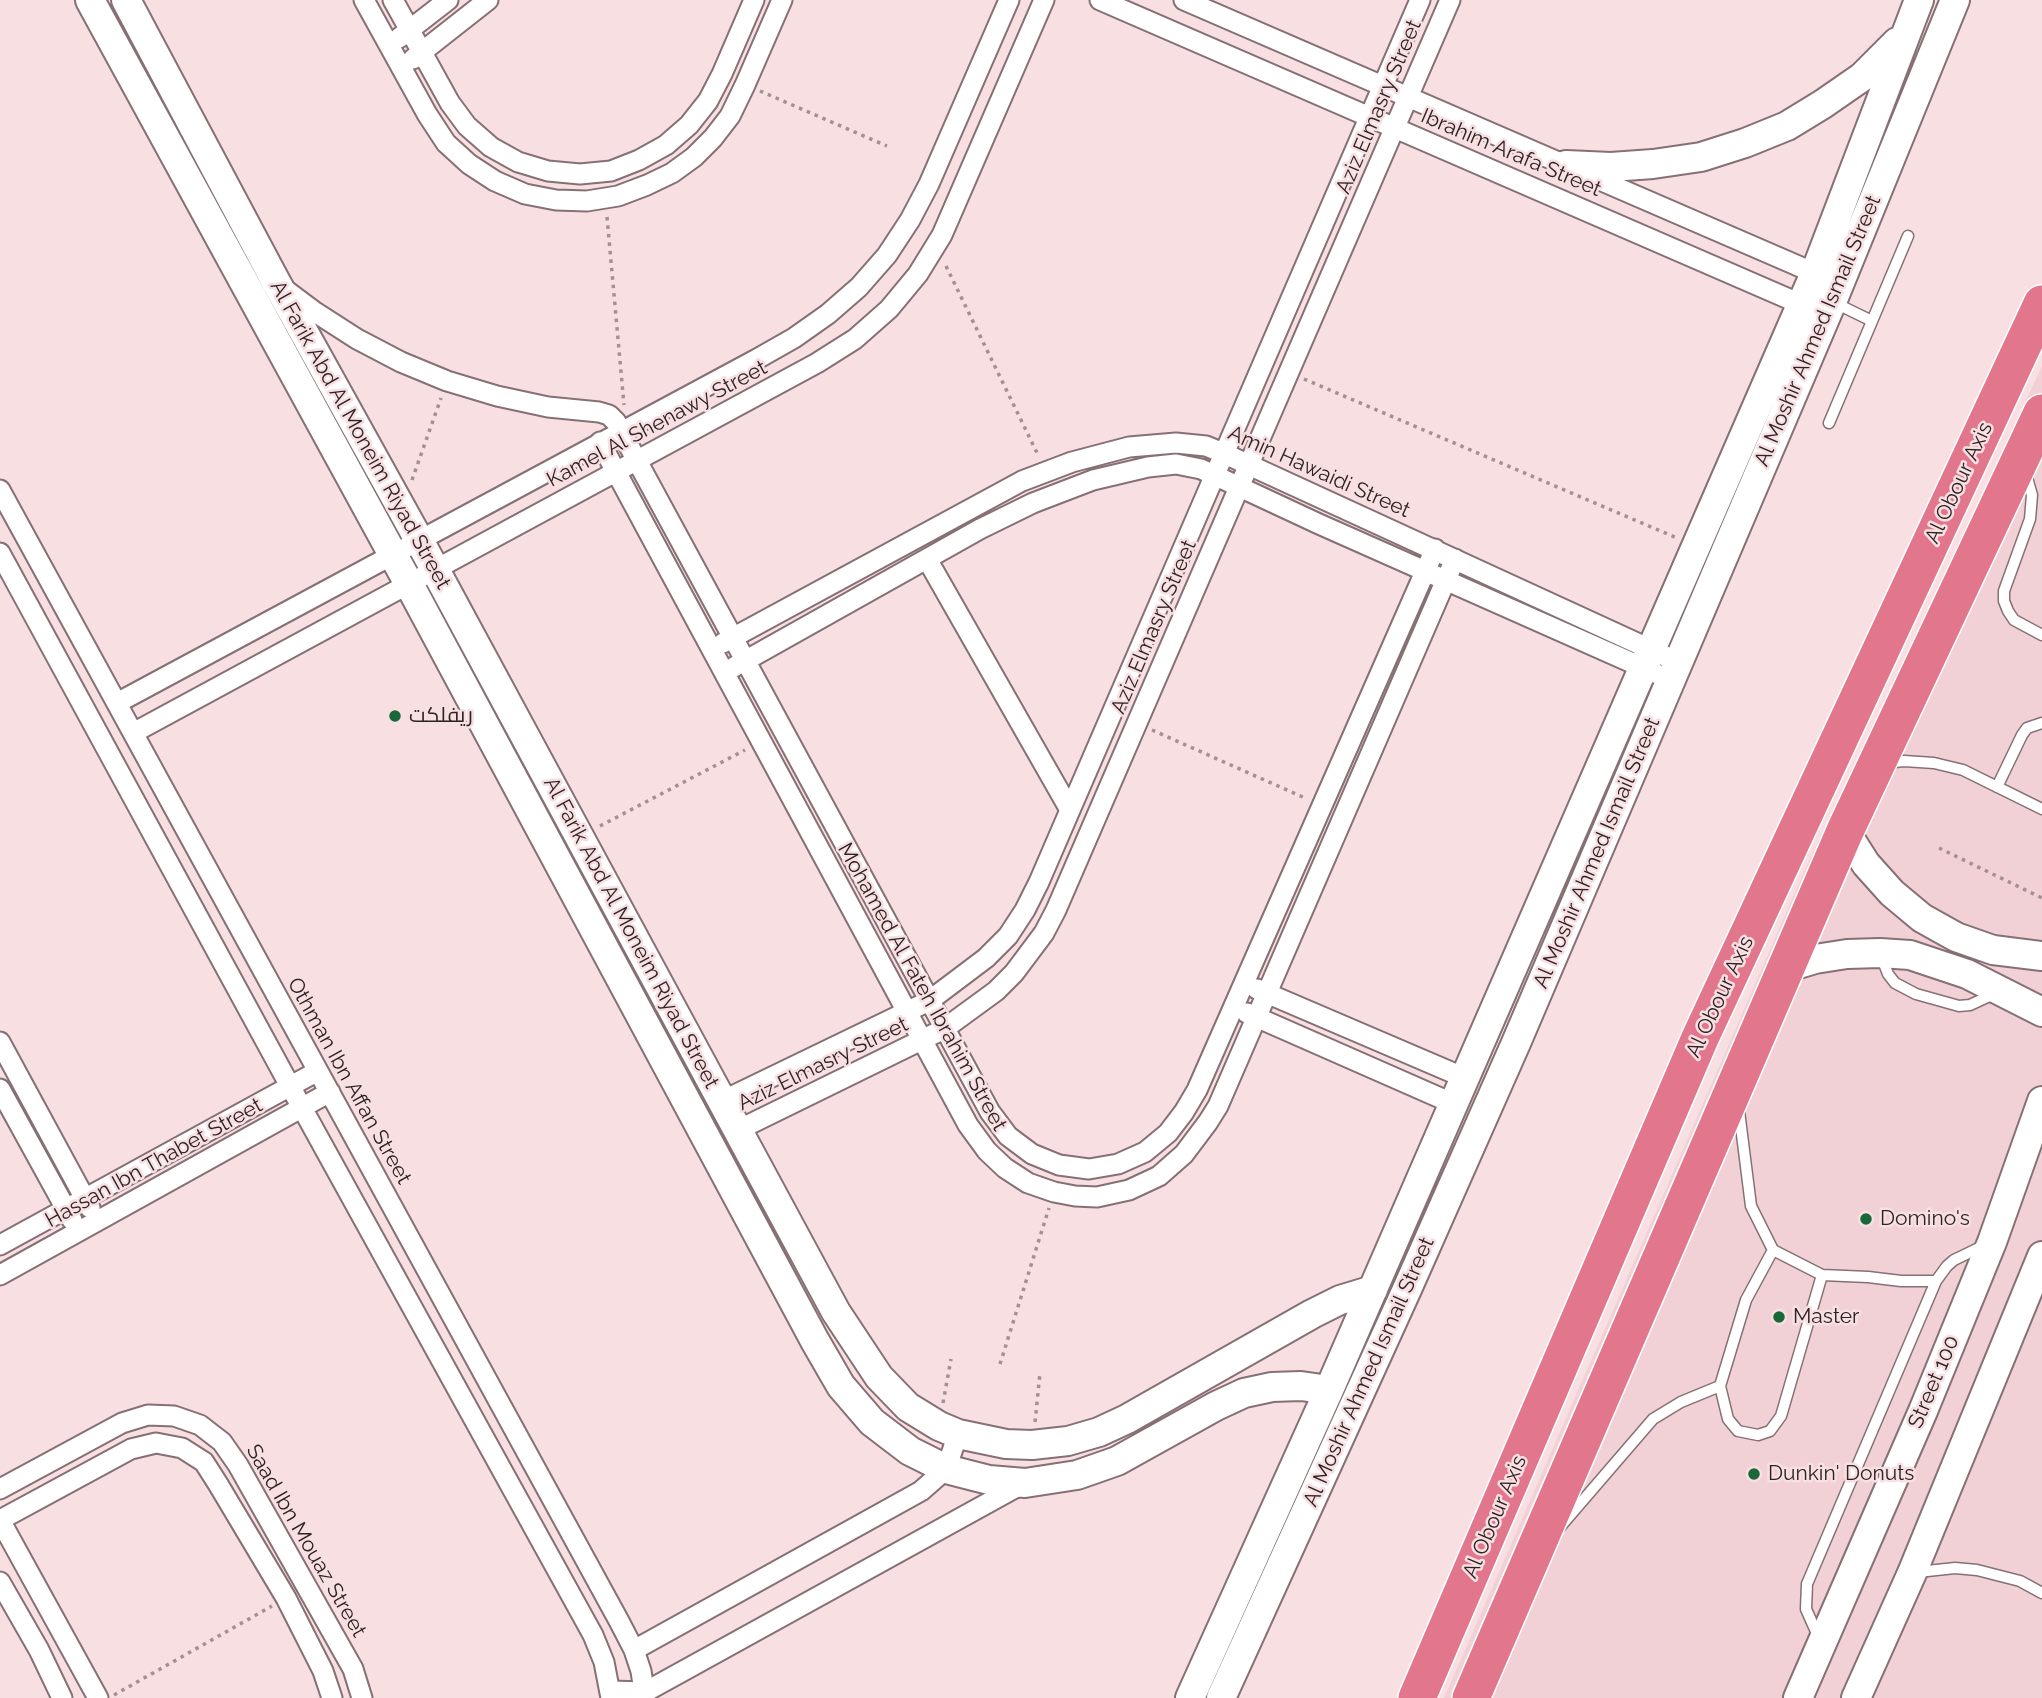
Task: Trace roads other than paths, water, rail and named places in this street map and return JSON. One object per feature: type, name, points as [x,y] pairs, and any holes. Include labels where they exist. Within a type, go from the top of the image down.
[{"type":"highway","name":"Al Obour Axis","points":[[1417,1698],[1700,1038],[2042,304]]},
{"type":"highway","points":[[1471,1698],[1784,968],[1875,765],[2042,413]]},
{"type":"street","name":"Al Farik Abd Al Moneim Riyad Street","points":[[90,0],[393,554],[808,1329],[841,1385],[872,1422],[910,1451],[946,1469],[989,1480],[1025,1483],[1077,1475],[1117,1461],[1244,1393],[1292,1386],[1329,1390]]},
{"type":"street","name":"Al Farik Abd Al Moneim Riyad Street","points":[[126,0],[276,282],[419,540],[836,1312],[879,1377],[908,1407],[948,1430],[1006,1444],[1032,1446],[1068,1441],[1127,1419],[1311,1314],[1340,1300],[1373,1290]]},
{"type":"street","points":[[364,0],[427,114],[446,143],[469,164],[495,181],[525,194],[555,200],[587,201],[618,196],[648,185],[672,173],[694,157],[713,138],[730,116],[782,0]]},
{"type":"street","points":[[393,0],[450,103],[467,126],[491,147],[518,162],[548,172],[580,174],[611,170],[639,160],[666,145],[689,125],[708,101],[754,0]]},
{"type":"street","points":[[388,46],[448,0]]},
{"type":"street","points":[[401,68],[488,0]]},
{"type":"street","name":"Kamel Al Shenawy Street","points":[[117,703],[794,338],[828,314],[859,287],[887,255],[910,220],[1009,0]]},
{"type":"street","name":"Kamel Al Shenawy Street","points":[[133,733],[817,363],[855,339],[889,309],[918,274],[936,245],[961,194],[1044,0]]},
{"type":"street","name":"Ibrahim Arafa Street","points":[[1100,0],[1801,304]]},
{"type":"street","name":"Ibrahim Arafa Street","points":[[1184,0],[1566,165],[1828,294]]},
{"type":"street","name":"Aziz Elmasry Street","points":[[722,1101],[929,1001],[986,958],[1008,936],[1035,892],[1419,0]]},
{"type":"street","name":"Aziz Elmasry Street","points":[[738,1130],[944,1029],[996,991],[1022,963],[1044,933],[1138,723],[1450,0]]},
{"type":"street","name":"Al Moshir Ahmed Ismail Street","points":[[1828,294],[1904,35],[1919,0]]},
{"type":"street","name":"Al Moshir Ahmed Ismail Street","points":[[1221,1698],[1463,1166],[1674,671],[1828,294],[1955,0]]},
{"type":"street","points":[[1566,165],[1611,167],[1653,164],[1701,157],[1745,143],[1787,126],[1823,104],[1862,77],[1904,35]]},
{"type":"street","points":[[276,282],[357,339],[401,362],[447,381],[497,396],[548,407],[600,412],[609,415],[624,430]]},
{"type":"street","name":"Al Moshir Ahmed Ismail Street","points":[[1190,1698],[1373,1290],[1801,304],[1828,294]]},
{"type":"street","name":"Mohamed Al Fateh Ibrahim Street","points":[[624,430],[637,461],[990,1112],[1008,1136],[1032,1154],[1059,1165],[1089,1169],[1118,1164],[1145,1152],[1168,1133],[1184,1112],[1197,1090],[1435,550]]},
{"type":"street","name":"Mohamed Al Fateh Ibrahim Street","points":[[600,442],[968,1125],[987,1151],[1005,1168],[1028,1183],[1054,1192],[1097,1197],[1129,1190],[1158,1176],[1198,1139],[1218,1106],[1455,559]]},
{"type":"street","name":"Amin Hawaidi Street","points":[[712,649],[984,500],[1046,471],[1100,454],[1139,446],[1191,444],[1250,464],[1455,559],[1674,671]]},
{"type":"street","name":"Amin Hawaidi Street","points":[[724,673],[1033,503],[1093,480],[1163,465],[1189,466],[1213,474],[1446,580],[1648,659]]},
{"type":"street","name":"Othman Ibn Affan Street","points":[[0,490],[634,1650],[645,1695]]},
{"type":"street","points":[[1319,524],[1330,501]]},
{"type":"street","points":[[0,553],[593,1635],[604,1662],[611,1695],[645,1695],[1025,1483]]},
{"type":"street","points":[[927,559],[1070,810]]},
{"type":"street","points":[[1391,649],[1412,659]]},
{"type":"street","points":[[1845,831],[1866,864],[1892,894],[1922,918],[1956,937],[1993,950],[2042,956]]},
{"type":"street","points":[[1784,968],[1847,954],[1910,955],[1938,962],[1967,974],[2042,1012]]},
{"type":"street","points":[[1243,984],[1371,1038],[1460,1091]]},
{"type":"street","points":[[1233,1007],[1360,1062],[1460,1091]]},
{"type":"street","points":[[1360,1062],[1371,1038]]},
{"type":"street","points":[[0,1042],[97,1221]]},
{"type":"street","name":"Hassan Ibn Thabet Street","points":[[0,1245],[318,1071]]},
{"type":"street","points":[[0,1089],[78,1231]]},
{"type":"street","name":"Hassan Ibn Thabet Street","points":[[0,1275],[330,1092]]},
{"type":"street","name":"Street 100","points":[[1798,1698],[1923,1411],[1992,1242],[2042,1101]]},
{"type":"street","points":[[1857,1698],[1912,1573],[2042,1256]]},
{"type":"street","name":"Saad Ibn Mouaz Street","points":[[0,1489],[122,1423],[148,1415],[174,1416],[200,1425],[222,1442],[238,1465],[353,1669],[362,1698]]},
{"type":"street","points":[[634,1650],[921,1491],[946,1469],[948,1430]]},
{"type":"street","points":[[1068,1441],[1079,1453],[1077,1475]]},
{"type":"street","points":[[98,1698],[0,1520],[131,1449],[156,1443],[182,1448],[204,1462],[286,1598],[323,1671],[332,1698]]},
{"type":"street","points":[[0,1582],[39,1650],[62,1698]]},
{"type":"lane","points":[[1829,423],[1908,236]]},
{"type":"lane","points":[[1828,294],[1872,321]]},
{"type":"lane","points":[[2020,461],[2030,483],[2032,507],[2004,591],[2004,601],[2014,620],[2042,635]]},
{"type":"lane","points":[[1997,787],[2022,735],[2027,728],[2042,723]]},
{"type":"lane","points":[[1875,765],[1904,761],[1934,763],[1963,770],[2042,809]]},
{"type":"lane","points":[[1737,1079],[1739,1122],[1751,1206],[1773,1250],[1822,1275],[1936,1281]]},
{"type":"lane","points":[[1821,1643],[1806,1609],[1807,1584],[1936,1281],[1954,1261],[1992,1242]]},
{"type":"lane","points":[[1773,1250],[1746,1300],[1720,1387],[1728,1419],[1738,1431],[1758,1435],[1770,1432],[1781,1416],[1822,1275]]},
{"type":"lane","points":[[1530,1561],[1653,1419],[1681,1402],[1720,1387]]},
{"type":"lane","points":[[1912,1573],[1955,1568],[1978,1570],[2020,1581],[2042,1593]]},
{"type":"place","name":"ريفلكت","points":[[395,716]]},
{"type":"place","name":"Domino's","points":[[1866,1219]]},
{"type":"place","name":"Master","points":[[1779,1317]]},
{"type":"place","name":"Dunkin' Donuts","points":[[1754,1474]]}]
